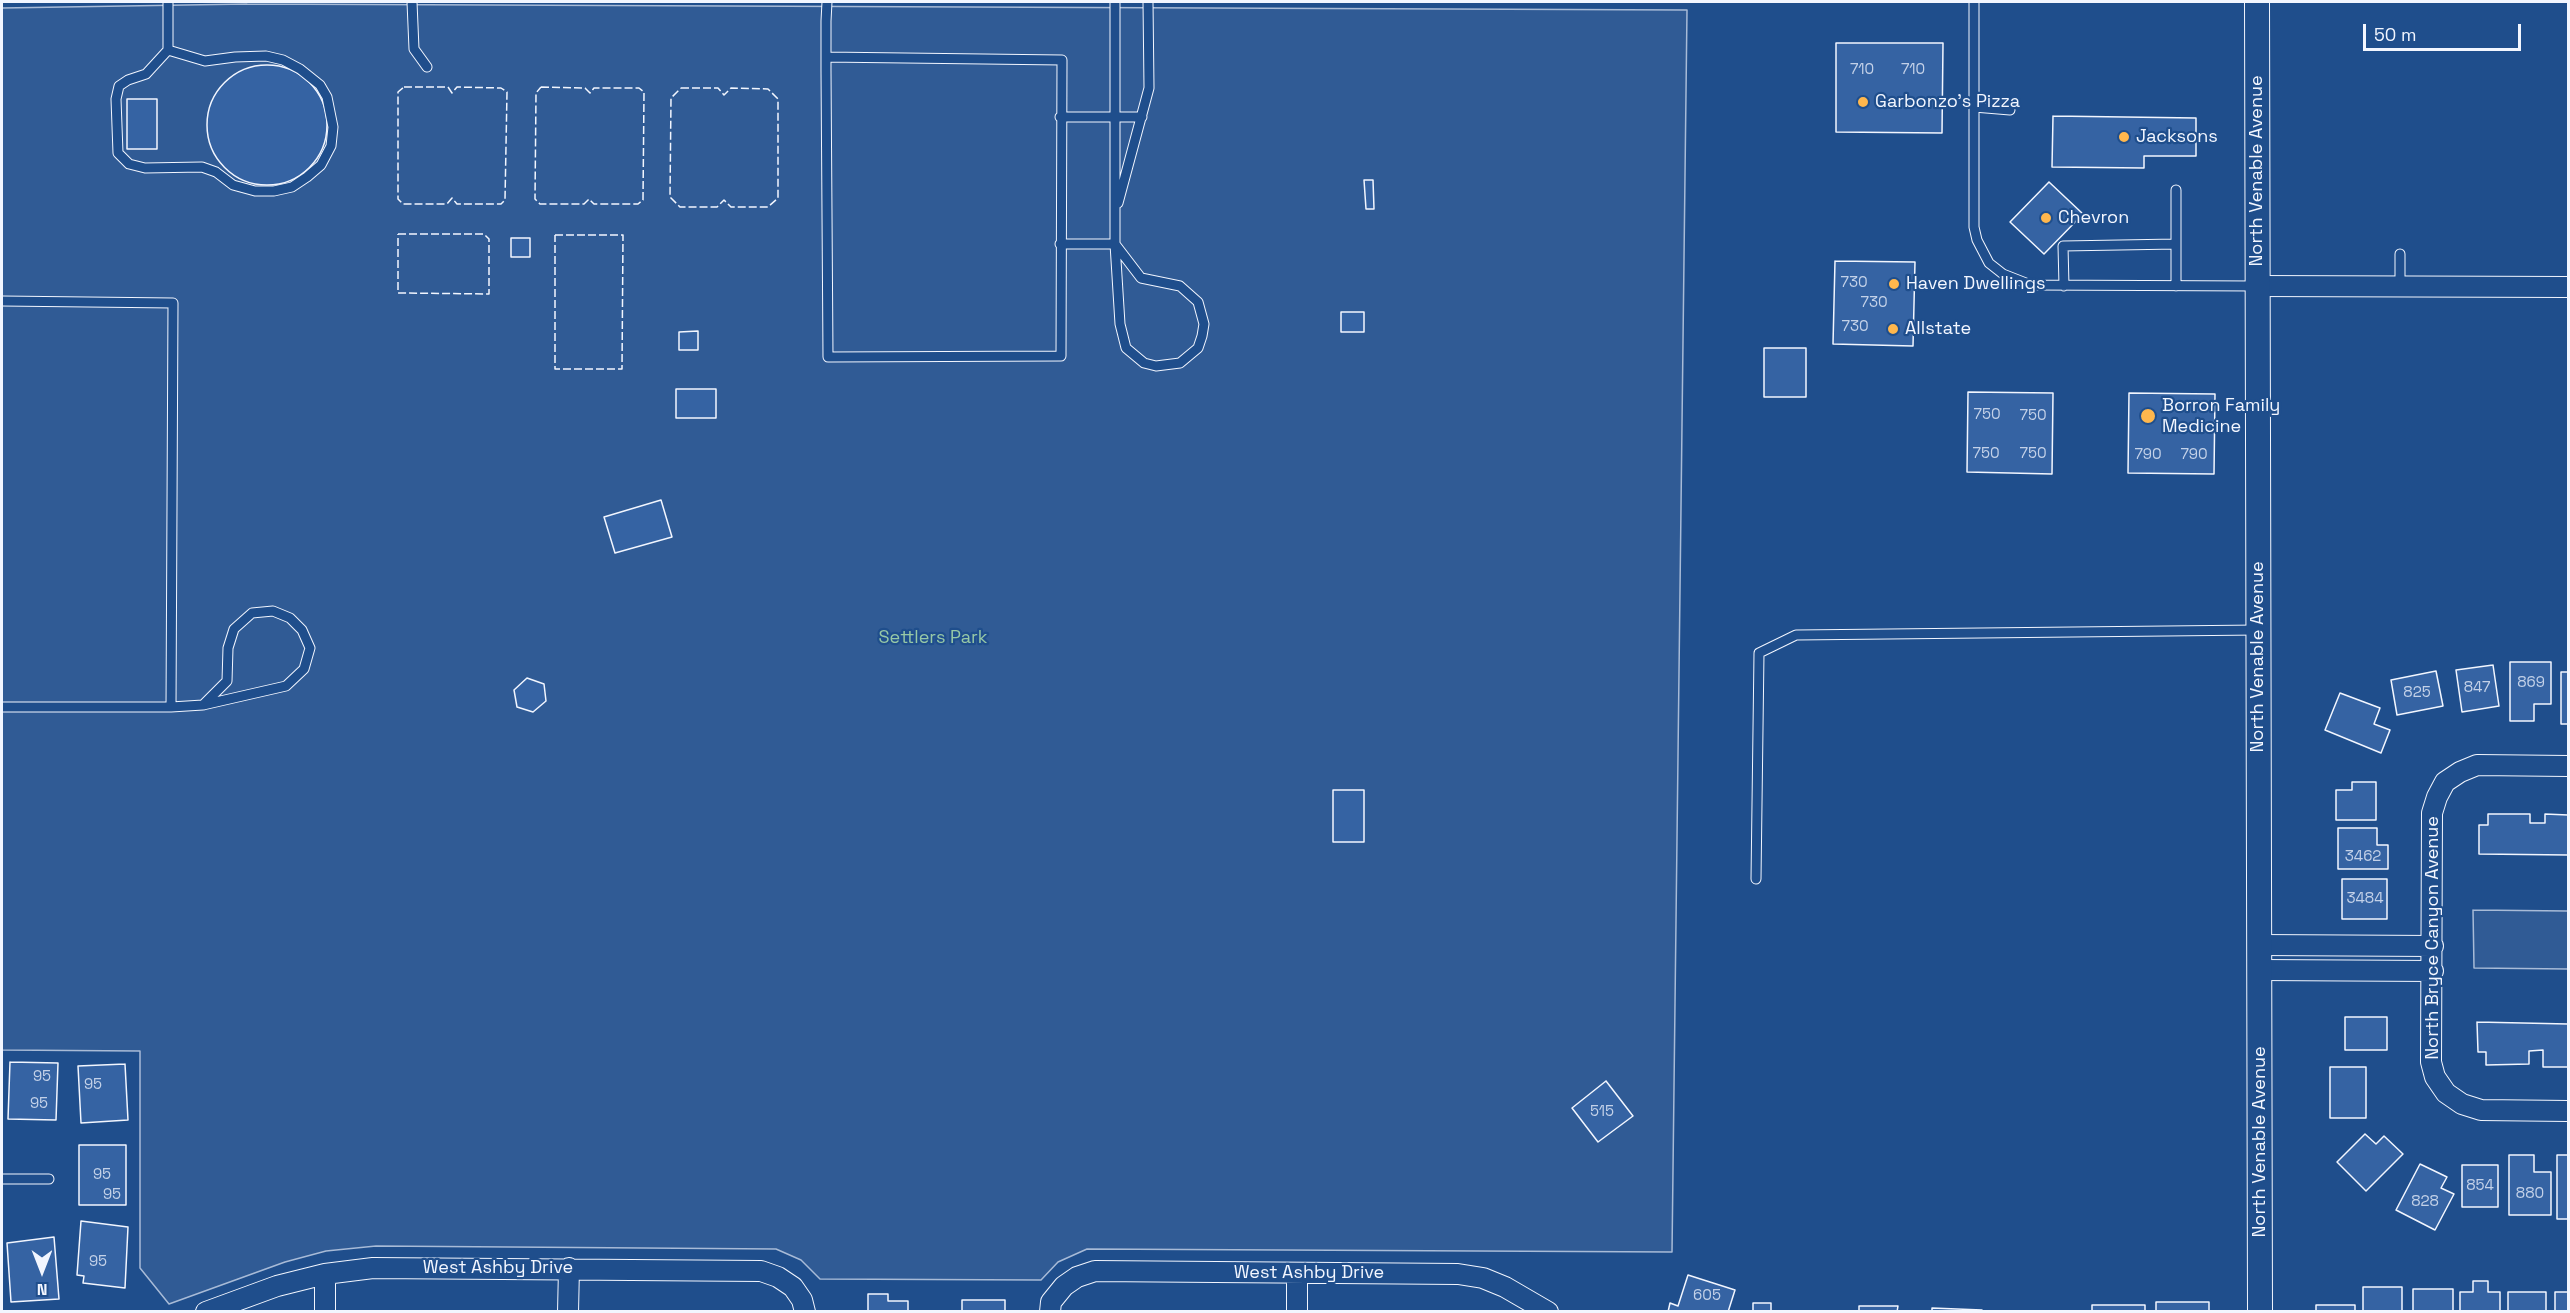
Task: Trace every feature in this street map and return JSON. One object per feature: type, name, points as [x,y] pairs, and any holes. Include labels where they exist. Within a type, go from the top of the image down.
[{"type":"street","name":"North Venable Avenue","points":[[2257,2],[2260,1311]]},
{"type":"street","points":[[2257,286],[2568,287]]},
{"type":"street","name":"North Bryce Canyon Avenue","points":[[2568,766],[2477,765],[2445,782],[2437,797],[2432,813],[2431,1062],[2435,1077],[2446,1093],[2463,1104],[2481,1110],[2568,1111]]},
{"type":"street","points":[[2260,945],[2433,946]]},
{"type":"street","points":[[2261,970],[2433,971]]},
{"type":"street","name":"West Ashby Drive","points":[[206,1311],[277,1286],[325,1274],[373,1268],[761,1271],[778,1277],[793,1287],[802,1300],[805,1311]]},
{"type":"street","points":[[568,1268],[568,1311]]},
{"type":"street","name":"West Ashby Drive","points":[[1050,1311],[1051,1302],[1064,1286],[1077,1277],[1095,1271],[1458,1274],[1483,1278],[1505,1287],[1548,1311]]},
{"type":"street","points":[[1297,1273],[1297,1311]]},
{"type":"street","points":[[325,1274],[325,1311]]},
{"type":"lane","points":[[168,2],[168,50],[147,74],[128,80],[119,86],[117,99],[118,153],[129,164],[145,168],[202,166],[216,172],[233,185],[255,191],[274,191],[292,187],[321,165],[331,146],[333,127],[331,111],[320,85],[300,69],[283,60],[266,56],[236,57],[205,62],[168,50]]},
{"type":"lane","points":[[412,2],[414,49],[428,67]]},
{"type":"lane","points":[[826,57],[1062,60],[1060,356],[828,357],[826,57],[827,2]]},
{"type":"lane","points":[[1115,2],[1115,244],[1119,324],[1126,348],[1144,363],[1156,366],[1180,363],[1198,348],[1202,336],[1204,324],[1198,302],[1180,286],[1141,278],[1115,244]]},
{"type":"lane","points":[[1115,214],[1149,88],[1148,2]]},
{"type":"lane","points":[[1974,2],[1974,227],[1977,240],[1989,264],[2003,274],[2031,285],[2257,286]]},
{"type":"lane","points":[[1974,107],[2010,110]]},
{"type":"lane","points":[[1060,117],[1142,117]]},
{"type":"lane","points":[[2176,190],[2176,286]]},
{"type":"lane","points":[[1060,244],[1115,244]]},
{"type":"lane","points":[[2064,286],[2063,246],[2176,244]]},
{"type":"lane","points":[[2400,254],[2400,287]]},
{"type":"lane","points":[[2,301],[173,303],[171,707]]},
{"type":"lane","points":[[2,707],[203,705],[286,686],[304,669],[310,648],[302,630],[290,618],[273,611],[252,613],[234,629],[228,648],[227,681],[203,705]]},
{"type":"lane","points":[[1756,879],[1759,653],[1796,634],[2258,630]]},
{"type":"lane","points":[[2,1179],[49,1179]]},
{"type":"shaded area","name":"Settlers Park","points":[[247,4],[1687,10],[1672,1252],[1087,1249],[1058,1262],[1041,1280],[820,1279],[801,1260],[776,1249],[376,1246],[326,1251],[285,1262],[169,1304],[140,1268],[140,1051],[2,1050],[2,8]]},
{"type":"shaded area","points":[[2473,910],[2568,911],[2568,969],[2474,968]]},
{"type":"building","points":[[1836,43],[1943,43],[1942,133],[1836,132]]},
{"type":"building","points":[[267,65],[290,70],[309,83],[322,102],[327,125],[322,148],[309,167],[290,180],[267,185],[244,180],[225,167],[212,148],[207,125],[212,102],[225,83],[244,70]]},
{"type":"building","points":[[127,99],[157,99],[157,149],[127,149]]},
{"type":"building","name":"Jacksons","points":[[2053,116],[2196,118],[2196,156],[2144,156],[2144,168],[2052,167]]},
{"type":"building","points":[[1364,180],[1373,180],[1374,209],[1366,209]]},
{"type":"building","name":"Chevron","points":[[2049,182],[2083,214],[2044,254],[2010,222]]},
{"type":"building","points":[[511,238],[530,238],[530,257],[511,257]]},
{"type":"building","points":[[1835,261],[1915,262],[1913,346],[1833,344]]},
{"type":"building","points":[[1341,312],[1364,312],[1364,332],[1341,332]]},
{"type":"building","points":[[698,331],[698,350],[679,350],[679,332]]},
{"type":"building","points":[[1764,348],[1806,348],[1806,397],[1764,397]]},
{"type":"building","points":[[676,389],[716,389],[716,418],[676,418]]},
{"type":"building","points":[[1968,392],[2053,393],[2052,474],[1967,472]]},
{"type":"building","points":[[2129,393],[2215,394],[2214,474],[2128,473]]},
{"type":"building","points":[[661,500],[672,537],[615,553],[604,517]]},
{"type":"building","points":[[2510,662],[2551,662],[2551,704],[2534,704],[2534,721],[2510,721]]},
{"type":"building","points":[[2493,665],[2499,706],[2462,712],[2456,670]]},
{"type":"building","points":[[2436,671],[2443,706],[2397,715],[2391,680]]},
{"type":"building","points":[[2561,672],[2568,672],[2568,724],[2561,724]]},
{"type":"building","points":[[527,678],[544,684],[546,701],[533,712],[517,707],[514,690]]},
{"type":"building","points":[[2340,693],[2380,708],[2374,724],[2390,730],[2381,753],[2325,730]]},
{"type":"building","points":[[2352,782],[2376,782],[2376,820],[2336,820],[2336,790],[2352,790]]},
{"type":"building","points":[[1333,790],[1364,790],[1364,842],[1333,842]]},
{"type":"building","points":[[2488,814],[2530,814],[2530,823],[2545,823],[2545,814],[2568,815],[2568,855],[2479,854],[2479,825],[2488,825]]},
{"type":"building","points":[[2338,828],[2377,828],[2377,845],[2388,845],[2388,869],[2338,869]]},
{"type":"building","points":[[2342,879],[2387,879],[2387,919],[2342,919]]},
{"type":"building","points":[[2345,1017],[2387,1017],[2387,1050],[2345,1050]]},
{"type":"building","points":[[2477,1022],[2568,1024],[2568,1067],[2543,1067],[2543,1050],[2529,1051],[2529,1064],[2486,1065],[2486,1052],[2478,1052]]},
{"type":"building","points":[[10,1062],[58,1063],[56,1120],[8,1119]]},
{"type":"building","points":[[125,1064],[128,1120],[81,1123],[78,1066]]},
{"type":"building","points":[[2330,1067],[2366,1067],[2366,1118],[2330,1118]]},
{"type":"building","points":[[1606,1081],[1633,1116],[1598,1142],[1572,1108]]},
{"type":"building","points":[[2365,1134],[2376,1144],[2384,1136],[2403,1154],[2366,1191],[2337,1162]]},
{"type":"building","points":[[79,1145],[126,1145],[126,1205],[79,1205]]},
{"type":"building","points":[[2509,1155],[2534,1155],[2534,1172],[2551,1172],[2551,1215],[2509,1215]]},
{"type":"building","points":[[2557,1155],[2568,1155],[2568,1219],[2557,1219]]},
{"type":"building","points":[[2420,1164],[2447,1177],[2441,1188],[2454,1194],[2435,1230],[2396,1210]]},
{"type":"building","points":[[2462,1165],[2498,1165],[2498,1207],[2462,1207]]},
{"type":"building","points":[[81,1221],[128,1227],[125,1288],[83,1283],[84,1276],[77,1275]]},
{"type":"building","points":[[54,1237],[59,1299],[11,1302],[7,1243]]},
{"type":"building","points":[[1688,1275],[1735,1290],[1728,1312],[1668,1312],[1670,1303],[1678,1306]]},
{"type":"building","points":[[2473,1281],[2488,1281],[2488,1292],[2500,1292],[2500,1312],[2460,1312],[2460,1292],[2473,1292]]},
{"type":"building","points":[[2363,1287],[2402,1287],[2402,1312],[2363,1312]]},
{"type":"building","points":[[2413,1289],[2453,1289],[2453,1312],[2413,1312]]},
{"type":"building","points":[[2508,1292],[2546,1292],[2546,1312],[2508,1312]]},
{"type":"building","points":[[2555,1292],[2568,1292],[2568,1312],[2555,1312]]},
{"type":"building","points":[[868,1294],[888,1294],[888,1301],[908,1301],[908,1312],[868,1312]]},
{"type":"building","points":[[962,1300],[1005,1300],[1005,1312],[962,1312]]},
{"type":"building","points":[[2156,1302],[2209,1302],[2209,1312],[2156,1312]]},
{"type":"building","points":[[1753,1303],[1771,1303],[1771,1312],[1753,1312]]},
{"type":"building","points":[[2092,1305],[2145,1305],[2145,1312],[2092,1312]]},
{"type":"building","points":[[2316,1305],[2355,1305],[2355,1312],[2316,1312]]},
{"type":"building","points":[[1859,1306],[1898,1306],[1897,1312],[1859,1312]]},
{"type":"building","points":[[1932,1308],[1982,1310],[1982,1312],[1932,1312]]},
{"type":"fence","points":[[404,87],[448,87],[452,93],[457,87],[501,88],[507,92],[505,200],[501,204],[457,204],[452,198],[447,204],[403,204],[398,199],[398,92],[404,87]]},
{"type":"fence","points":[[541,87],[585,88],[590,93],[594,88],[639,88],[644,92],[643,200],[638,204],[594,204],[589,199],[584,204],[540,204],[535,199],[536,93],[541,87]]},
{"type":"fence","points":[[681,88],[718,88],[724,95],[731,88],[768,89],[778,99],[778,198],[768,207],[731,207],[724,200],[717,207],[680,207],[670,197],[671,98],[681,88]]},
{"type":"fence","points":[[398,234],[484,234],[489,239],[489,294],[398,293],[398,234]]},
{"type":"fence","points":[[555,235],[623,235],[622,369],[555,369],[555,235]]},
{"type":"place","name":"Garbonzo's Pizza","points":[[1863,102]]},
{"type":"place","name":"Jacksons","points":[[2124,137]]},
{"type":"place","name":"Chevron","points":[[2046,218]]},
{"type":"place","name":"Haven Dwellings","points":[[1894,284]]},
{"type":"place","name":"Allstate","points":[[1893,329]]},
{"type":"place","name":"Borron Family Medicine","points":[[2148,416]]}]
